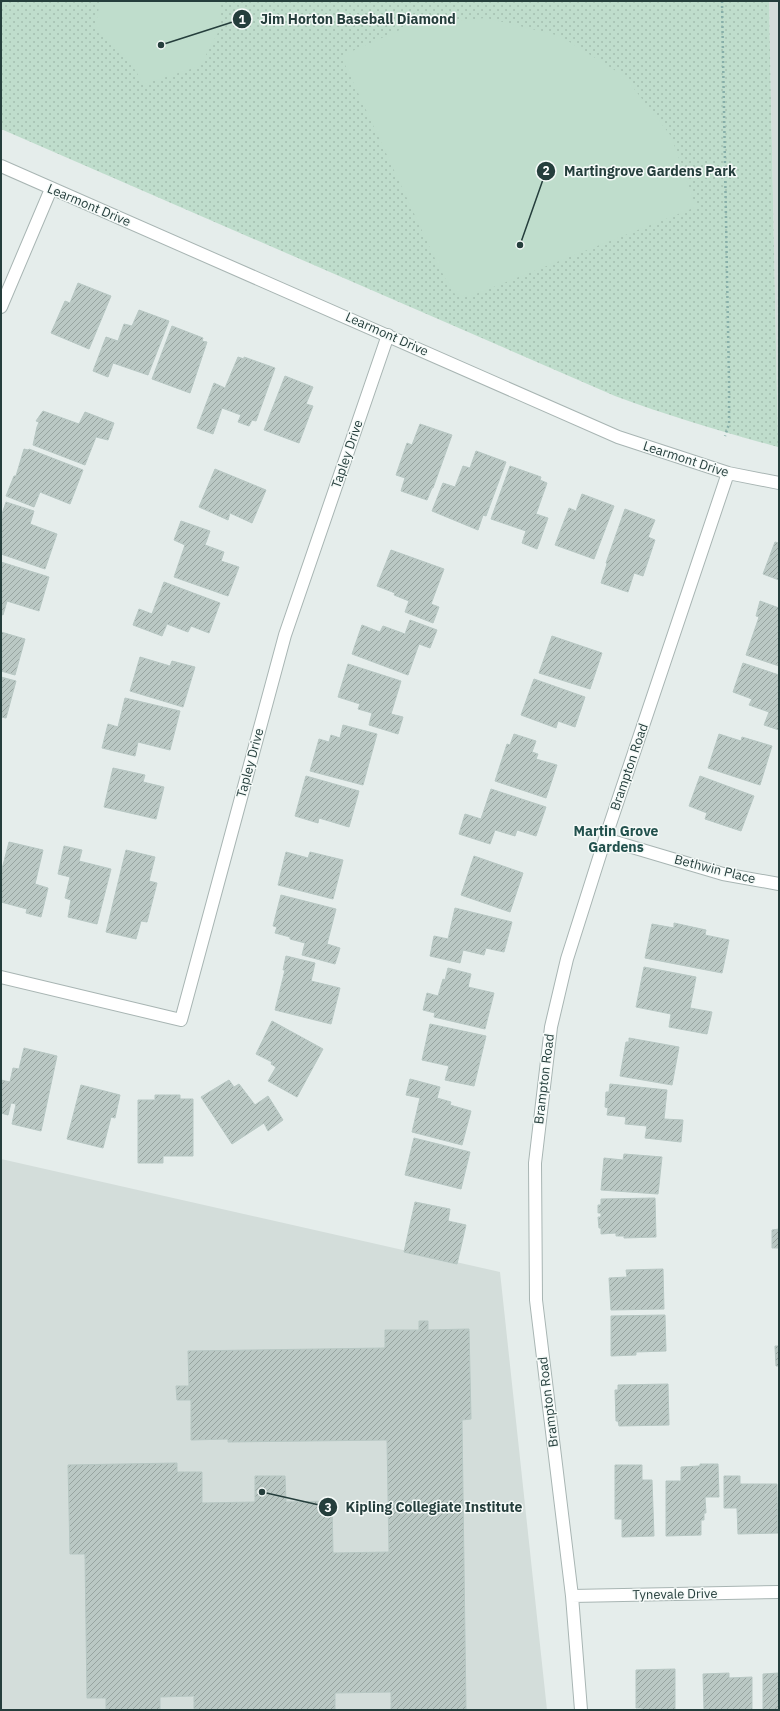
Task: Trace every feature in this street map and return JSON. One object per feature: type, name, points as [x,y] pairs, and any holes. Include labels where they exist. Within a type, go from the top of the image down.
[{"type":"street","name":"Learmont Drive","points":[[1,166],[618,437],[728,473],[779,483]]},
{"type":"street","points":[[1,307],[51,189]]},
{"type":"street","name":"Tapley Drive","points":[[1,977],[181,1020],[285,634],[388,335]]},
{"type":"street","name":"Brampton Road","points":[[581,1710],[572,1596],[536,1300],[534,1163],[551,1027],[567,959],[605,839],[728,473]]},
{"type":"street","name":"Bethwin Place","points":[[605,839],[723,874],[779,884]]},
{"type":"street","name":"Tynevale Drive","points":[[572,1596],[779,1592]]},
{"type":"path","points":[[722,1],[729,382],[728,424],[725,436]]},
{"type":"shaded area","points":[[769,1],[779,1],[779,447],[778,447]]},
{"type":"shaded area","points":[[1,1159],[500,1272],[547,1710],[1,1710]]},
{"type":"green space","points":[[1,1],[769,1],[778,447],[737,436],[615,396],[1,129]]},
{"type":"green space","points":[[100,1],[220,1],[221,27],[200,66],[144,84],[128,59],[95,30]]},
{"type":"green space","points":[[486,18],[560,36],[624,76],[671,136],[696,207],[468,297],[453,293],[437,263],[341,56],[411,25]]},
{"type":"building","points":[[78,283],[111,296],[89,349],[51,333],[65,301],[70,303]]},
{"type":"building","points":[[139,310],[169,321],[148,375],[113,363],[108,377],[93,371],[106,337],[118,341],[124,324],[132,326]]},
{"type":"building","points":[[172,326],[203,338],[202,341],[207,342],[190,393],[152,379]]},
{"type":"building","points":[[238,357],[244,359],[244,357],[275,368],[256,421],[252,420],[249,426],[238,422],[241,415],[222,408],[213,434],[197,428],[214,383],[225,388]]},
{"type":"building","points":[[285,376],[313,387],[306,404],[313,406],[299,443],[264,430]]},
{"type":"building","points":[[43,411],[79,424],[85,412],[114,423],[108,440],[96,437],[85,465],[33,445],[39,422],[36,421]]},
{"type":"building","points":[[420,424],[452,435],[433,488],[427,500],[401,491],[405,478],[396,475],[407,443],[412,445]]},
{"type":"building","points":[[24,449],[29,449],[83,470],[70,504],[40,492],[34,507],[6,496],[14,476],[16,476]]},
{"type":"building","points":[[476,451],[506,462],[486,516],[483,515],[478,530],[432,511],[443,483],[455,487],[463,466],[470,468]]},
{"type":"building","points":[[510,466],[541,477],[540,480],[547,483],[536,514],[548,518],[537,549],[522,543],[526,531],[491,519]]},
{"type":"building","points":[[215,469],[266,490],[252,523],[230,513],[228,520],[199,507]]},
{"type":"building","points":[[582,494],[614,506],[594,559],[555,545],[569,508],[576,511]]},
{"type":"building","points":[[6,502],[34,511],[30,524],[57,534],[45,569],[1,554],[1,517]]},
{"type":"building","points":[[625,509],[655,520],[648,537],[655,540],[643,576],[634,573],[628,592],[601,583],[607,564],[606,563]]},
{"type":"building","points":[[181,521],[210,531],[205,545],[224,552],[221,561],[239,567],[228,596],[174,577],[185,545],[174,540]]},
{"type":"building","points":[[775,542],[779,543],[779,580],[763,574]]},
{"type":"building","points":[[391,550],[444,569],[431,604],[439,607],[433,623],[405,612],[409,601],[394,595],[395,593],[377,586]]},
{"type":"building","points":[[1,562],[49,577],[39,611],[7,601],[3,615],[1,614]]},
{"type":"building","points":[[164,582],[220,603],[209,633],[191,626],[188,632],[167,624],[162,636],[133,625],[139,609],[152,614]]},
{"type":"building","points":[[760,601],[779,608],[779,666],[746,655],[759,617],[756,616]]},
{"type":"building","points":[[410,620],[437,630],[430,648],[419,644],[408,675],[352,654],[362,625],[380,632],[383,626],[405,634]]},
{"type":"building","points":[[1,632],[25,639],[15,675],[1,671]]},
{"type":"building","points":[[552,636],[602,653],[590,689],[539,673]]},
{"type":"building","points":[[140,657],[170,666],[172,661],[195,667],[183,707],[130,691]]},
{"type":"building","points":[[743,663],[779,675],[779,730],[764,725],[769,712],[749,705],[752,699],[733,692]]},
{"type":"building","points":[[348,664],[401,681],[391,714],[403,717],[398,734],[369,725],[372,713],[358,709],[360,704],[338,697]]},
{"type":"building","points":[[1,677],[16,681],[6,718],[1,717]]},
{"type":"building","points":[[534,679],[585,697],[575,727],[558,721],[556,728],[521,715]]},
{"type":"building","points":[[125,698],[180,711],[170,750],[138,742],[135,756],[102,748],[108,724],[118,727]]},
{"type":"building","points":[[343,725],[377,734],[363,785],[310,771],[319,739],[329,742],[331,735],[340,738]]},
{"type":"building","points":[[514,734],[536,741],[532,752],[538,754],[536,759],[557,765],[546,798],[495,781],[507,744],[510,745]]},
{"type":"building","points":[[719,734],[741,741],[742,737],[772,746],[760,785],[708,768]]},
{"type":"building","points":[[113,768],[145,775],[143,782],[164,787],[156,819],[104,807]]},
{"type":"building","points":[[306,776],[359,791],[349,827],[319,818],[318,823],[295,816]]},
{"type":"building","points":[[700,776],[754,796],[741,831],[705,819],[707,813],[689,806]]},
{"type":"building","points":[[491,789],[546,807],[536,836],[517,830],[515,836],[495,830],[490,844],[459,834],[465,814],[481,819]]},
{"type":"building","points":[[9,842],[43,850],[35,884],[48,888],[41,917],[26,913],[27,909],[1,902],[1,873]]},
{"type":"building","points":[[64,846],[82,850],[79,861],[111,869],[97,924],[68,917],[71,900],[65,898],[70,877],[58,874]]},
{"type":"building","points":[[126,850],[155,857],[149,881],[157,883],[147,922],[141,921],[136,939],[106,932]]},
{"type":"building","points":[[286,852],[308,858],[310,852],[343,860],[333,899],[278,885]]},
{"type":"building","points":[[474,856],[523,873],[510,912],[461,895]]},
{"type":"building","points":[[281,895],[336,909],[327,944],[340,948],[335,964],[302,955],[305,943],[275,933],[277,927],[273,926]]},
{"type":"building","points":[[455,908],[512,922],[504,952],[486,948],[484,955],[463,950],[460,963],[430,956],[434,936],[448,939]]},
{"type":"building","points":[[674,923],[706,930],[705,935],[729,940],[722,973],[645,958],[652,924],[674,928]]},
{"type":"building","points":[[286,956],[315,963],[311,981],[340,988],[331,1024],[275,1010],[285,970],[283,970]]},
{"type":"building","points":[[644,967],[696,977],[690,1008],[712,1012],[707,1034],[669,1027],[671,1014],[636,1007]]},
{"type":"building","points":[[448,968],[471,974],[468,987],[494,993],[485,1029],[434,1017],[435,1013],[423,1010],[427,993],[438,996],[443,979],[445,980]]},
{"type":"building","points":[[272,1021],[323,1049],[297,1097],[268,1081],[276,1067],[271,1064],[272,1062],[256,1054]]},
{"type":"building","points":[[430,1024],[486,1036],[474,1086],[445,1080],[449,1066],[422,1060]]},
{"type":"building","points":[[629,1038],[679,1047],[672,1085],[620,1076],[626,1042],[629,1042]]},
{"type":"building","points":[[24,1048],[57,1056],[41,1131],[12,1124],[16,1104],[11,1103],[8,1115],[1,1113],[1,1080],[10,1082],[13,1068],[19,1069]]},
{"type":"building","points":[[410,1079],[440,1087],[437,1098],[451,1102],[450,1105],[471,1111],[462,1145],[412,1132],[420,1098],[406,1095]]},
{"type":"building","points":[[229,1080],[234,1087],[239,1084],[255,1105],[268,1096],[283,1120],[268,1131],[264,1123],[232,1144],[201,1097]]},
{"type":"building","points":[[610,1084],[667,1090],[664,1119],[683,1120],[681,1142],[645,1138],[647,1126],[625,1124],[626,1117],[607,1115],[608,1108],[605,1107],[606,1092],[609,1092]]},
{"type":"building","points":[[81,1085],[120,1095],[115,1118],[111,1117],[103,1148],[67,1139]]},
{"type":"building","points":[[155,1095],[180,1095],[180,1099],[193,1099],[193,1156],[163,1156],[163,1163],[138,1163],[138,1100],[155,1100]]},
{"type":"building","points":[[414,1138],[470,1152],[461,1189],[405,1175]]},
{"type":"building","points":[[624,1154],[662,1157],[658,1194],[601,1190],[604,1158],[623,1160]]},
{"type":"building","points":[[655,1198],[656,1237],[624,1238],[624,1236],[616,1236],[616,1233],[601,1234],[598,1217],[601,1217],[601,1213],[598,1213],[598,1205],[601,1205],[601,1199]]},
{"type":"building","points":[[415,1202],[450,1209],[448,1221],[466,1225],[457,1264],[404,1252]]},
{"type":"building","points":[[779,1229],[779,1248],[772,1248],[772,1230]]},
{"type":"building","points":[[663,1269],[664,1309],[611,1310],[609,1278],[627,1277],[626,1270]]},
{"type":"building","points":[[665,1315],[666,1351],[636,1352],[636,1355],[611,1356],[611,1316]]},
{"type":"building","points":[[419,1321],[428,1321],[428,1330],[469,1329],[471,1419],[462,1420],[466,1710],[391,1710],[391,1692],[335,1693],[335,1710],[194,1710],[194,1696],[160,1697],[160,1710],[106,1710],[106,1698],[87,1698],[85,1554],[70,1554],[68,1465],[177,1463],[177,1472],[202,1472],[202,1503],[255,1502],[255,1476],[285,1476],[286,1502],[332,1501],[333,1553],[389,1552],[387,1440],[228,1442],[228,1439],[191,1440],[191,1400],[177,1400],[176,1386],[189,1386],[188,1351],[385,1348],[385,1330],[419,1330]]},
{"type":"building","points":[[775,1346],[779,1346],[779,1366],[776,1366]]},
{"type":"building","points":[[668,1384],[669,1425],[619,1426],[618,1421],[616,1421],[615,1390],[618,1390],[618,1385]]},
{"type":"building","points":[[700,1464],[718,1464],[719,1497],[705,1497],[706,1513],[704,1513],[704,1520],[701,1520],[701,1535],[666,1536],[666,1481],[681,1481],[681,1467],[700,1466]]},
{"type":"building","points":[[615,1465],[642,1465],[642,1480],[652,1480],[654,1536],[622,1537],[622,1519],[615,1519]]},
{"type":"building","points":[[724,1476],[740,1476],[740,1484],[777,1484],[778,1533],[738,1534],[737,1508],[724,1508]]},
{"type":"building","points":[[675,1669],[675,1710],[642,1710],[642,1708],[636,1708],[636,1670]]},
{"type":"building","points":[[729,1673],[729,1678],[752,1677],[752,1710],[704,1710],[703,1674]]},
{"type":"building","points":[[779,1673],[779,1710],[763,1710],[763,1674]]},
{"type":"place","name":"Jim Horton Baseball Diamond","points":[[161,45]]},
{"type":"place","name":"Martingrove Gardens Park","points":[[520,245]]},
{"type":"place","name":"Kipling Collegiate Institute","points":[[262,1492]]},
{"type":"district","name":"Martin Grove Gardens","points":[[616,840]]}]
